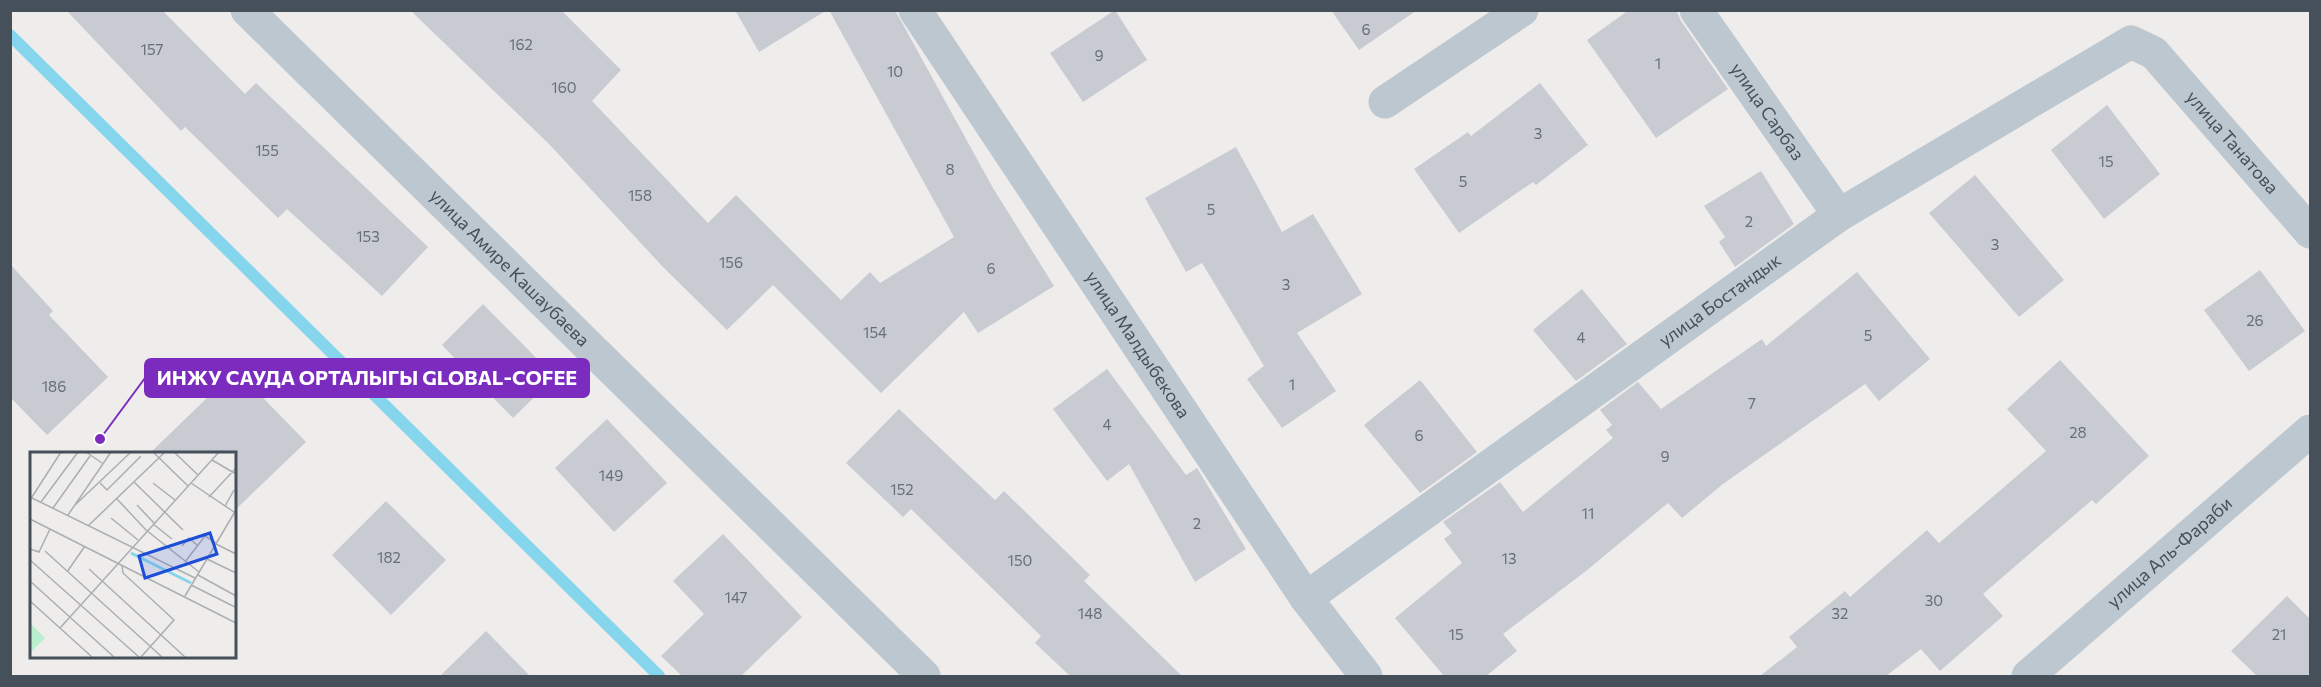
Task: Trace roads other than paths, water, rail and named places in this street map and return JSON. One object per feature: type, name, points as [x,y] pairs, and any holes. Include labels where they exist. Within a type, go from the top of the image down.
[{"type":"street","name":"улица Амире Кашаубаева","points":[[247,10],[924,676]]},
{"type":"street","name":"улица Малдыбекова","points":[[915,10],[1306,598],[1366,676]]},
{"type":"street","points":[[1384,102],[1522,10]]},
{"type":"street","name":"улица Сарбаз","points":[[1696,10],[1839,214]]},
{"type":"street","name":"улица Бостандык","points":[[1306,598],[1839,214],[2131,42],[2154,53]]},
{"type":"street","name":"улица Танатова","points":[[2154,53],[2310,232]]},
{"type":"street","name":"улица Аль-Фараби","points":[[2028,676],[2310,430]]},
{"type":"waterway","points":[[10,35],[659,676]]},
{"type":"place","name":"ИНЖУ САУДА ОРТАЛЫГЫ GLOBAL-COFEE","points":[[100,439]]}]
